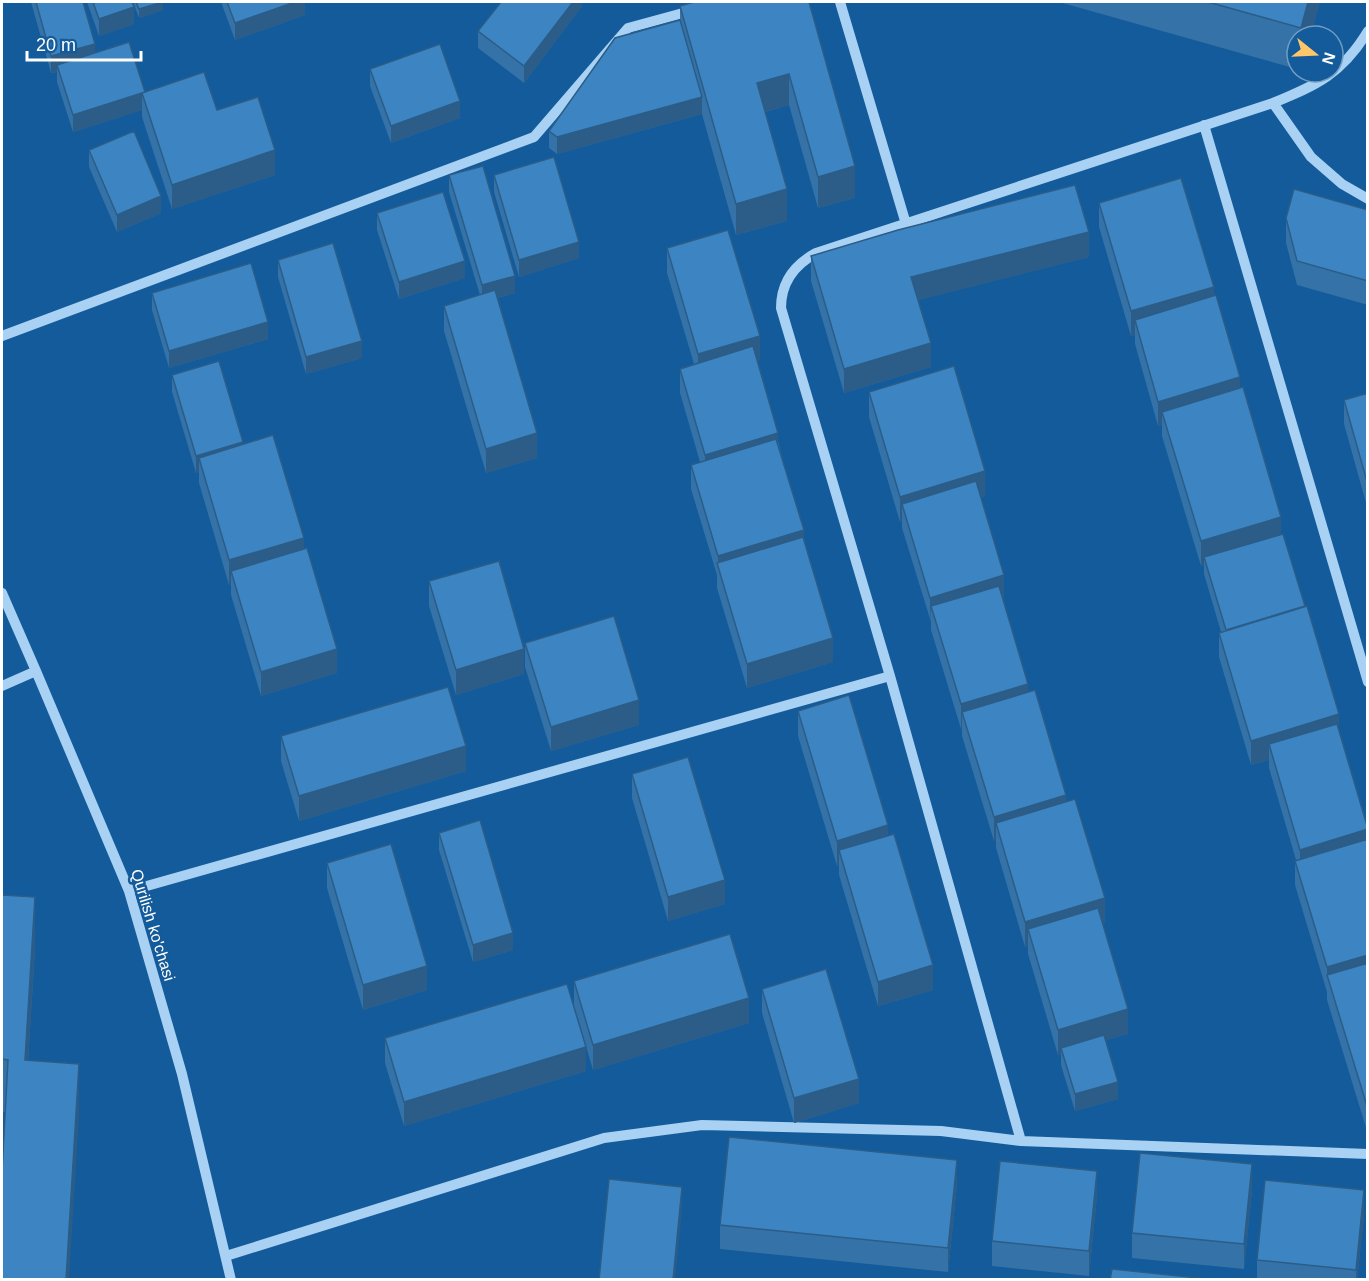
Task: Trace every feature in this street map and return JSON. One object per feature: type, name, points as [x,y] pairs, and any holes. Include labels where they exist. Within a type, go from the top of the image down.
[{"type":"street","points":[[840,2],[906,224]]},
{"type":"street","points":[[2,336],[534,136],[628,28],[704,7]]},
{"type":"street","points":[[1021,1141],[890,676],[783,317],[781,297],[792,271],[807,258],[1306,90],[1330,76],[1346,61],[1368,31]]},
{"type":"street","points":[[1273,103],[1311,157],[1342,184],[1368,199]]},
{"type":"street","points":[[1204,125],[1368,682]]},
{"type":"street","name":"Qurilish ko'chasi","points":[[2,594],[129,891],[182,1074],[231,1280]]},
{"type":"street","points":[[2,686],[36,671]]},
{"type":"street","points":[[129,891],[890,676]]},
{"type":"street","points":[[226,1256],[604,1138],[702,1125],[941,1131],[1021,1141],[1368,1154]]},
{"type":"building","points":[[36,2],[83,2],[95,44],[51,56]]},
{"type":"building","points":[[93,2],[132,2],[134,7],[99,19]]},
{"type":"building","points":[[136,2],[163,2],[139,9]]},
{"type":"building","points":[[227,2],[295,2],[235,23]]},
{"type":"building","points":[[501,2],[573,2],[524,66],[478,31]]},
{"type":"building","points":[[694,2],[809,2],[855,166],[818,177],[789,74],[757,83],[787,189],[736,204],[680,6]]},
{"type":"building","points":[[1208,2],[1308,2],[1302,24],[1287,24]]},
{"type":"building","points":[[680,20],[702,97],[557,137],[549,131],[615,38]]},
{"type":"building","points":[[129,42],[145,92],[73,115],[57,65]]},
{"type":"building","points":[[440,44],[460,101],[391,126],[370,69]]},
{"type":"building","points":[[204,72],[217,110],[258,97],[275,150],[172,185],[142,93]]},
{"type":"building","points":[[134,131],[161,196],[117,215],[89,150]]},
{"type":"building","points":[[554,157],[579,242],[519,260],[494,175]]},
{"type":"building","points":[[483,166],[515,276],[482,285],[449,175]]},
{"type":"building","points":[[1181,178],[1214,287],[1131,311],[1099,203]]},
{"type":"building","points":[[1075,185],[1089,232],[911,277],[931,343],[844,369],[811,256],[898,230]]},
{"type":"building","points":[[1294,189],[1368,210],[1368,281],[1297,261],[1286,218]]},
{"type":"building","points":[[443,192],[465,261],[399,282],[377,213]]},
{"type":"building","points":[[728,230],[760,336],[698,354],[667,248]]},
{"type":"building","points":[[333,243],[362,341],[306,357],[278,260]]},
{"type":"building","points":[[251,263],[268,322],[169,351],[152,293]]},
{"type":"building","points":[[495,290],[537,433],[486,449],[444,306]]},
{"type":"building","points":[[1216,295],[1240,377],[1158,402],[1135,320]]},
{"type":"building","points":[[753,346],[778,433],[705,455],[680,369]]},
{"type":"building","points":[[219,361],[243,442],[196,456],[172,375]]},
{"type":"building","points":[[954,366],[985,471],[900,497],[869,392]]},
{"type":"building","points":[[1243,387],[1281,517],[1201,541],[1162,412]]},
{"type":"building","points":[[1368,393],[1368,485],[1344,400]]},
{"type":"building","points":[[273,435],[304,538],[229,560],[199,458]]},
{"type":"building","points":[[776,439],[804,530],[718,556],[691,465]]},
{"type":"building","points":[[976,481],[1004,575],[930,598],[902,504]]},
{"type":"building","points":[[1283,534],[1305,606],[1226,630],[1204,557]]},
{"type":"building","points":[[803,537],[833,638],[747,664],[717,563]]},
{"type":"building","points":[[307,548],[337,649],[261,672],[231,571]]},
{"type":"building","points":[[499,561],[524,649],[456,670],[429,581]]},
{"type":"building","points":[[999,586],[1028,684],[961,704],[931,606]]},
{"type":"building","points":[[1307,606],[1339,714],[1251,741],[1219,633]]},
{"type":"building","points":[[614,616],[639,700],[551,727],[525,643]]},
{"type":"building","points":[[448,687],[466,746],[299,796],[281,736]]},
{"type":"building","points":[[1035,690],[1066,795],[994,817],[962,712]]},
{"type":"building","points":[[849,695],[888,825],[837,841],[798,711]]},
{"type":"building","points":[[1337,724],[1368,829],[1300,850],[1269,744]]},
{"type":"building","points":[[688,757],[725,880],[668,897],[632,774]]},
{"type":"building","points":[[1075,799],[1105,898],[1025,922],[996,823]]},
{"type":"building","points":[[480,820],[513,933],[473,945],[439,833]]},
{"type":"building","points":[[894,834],[933,965],[878,982],[839,850]]},
{"type":"building","points":[[1368,839],[1368,955],[1327,967],[1295,861]]},
{"type":"building","points":[[391,844],[427,966],[363,985],[327,863]]},
{"type":"building","points":[[2,895],[35,897],[25,1060],[79,1064],[66,1280],[2,1280],[2,1172],[8,1060],[2,1059]]},
{"type":"building","points":[[1098,908],[1128,1009],[1058,1030],[1028,929]]},
{"type":"building","points":[[730,934],[749,998],[593,1045],[574,981]]},
{"type":"building","points":[[1368,963],[1368,1106],[1367,1106],[1327,975]]},
{"type":"building","points":[[826,969],[859,1079],[794,1098],[762,989]]},
{"type":"building","points":[[567,984],[586,1047],[404,1102],[385,1038]]},
{"type":"building","points":[[1104,1035],[1118,1082],[1075,1094],[1061,1048]]},
{"type":"building","points":[[729,1137],[957,1160],[948,1248],[720,1225]]},
{"type":"building","points":[[1140,1153],[1252,1164],[1244,1244],[1132,1233]]},
{"type":"building","points":[[1000,1161],[1097,1171],[1089,1251],[992,1241]]},
{"type":"building","points":[[609,1179],[682,1187],[673,1280],[599,1280]]},
{"type":"building","points":[[1265,1180],[1364,1190],[1356,1270],[1257,1260]]},
{"type":"building","points":[[1112,1269],[1217,1280],[1110,1280]]}]
